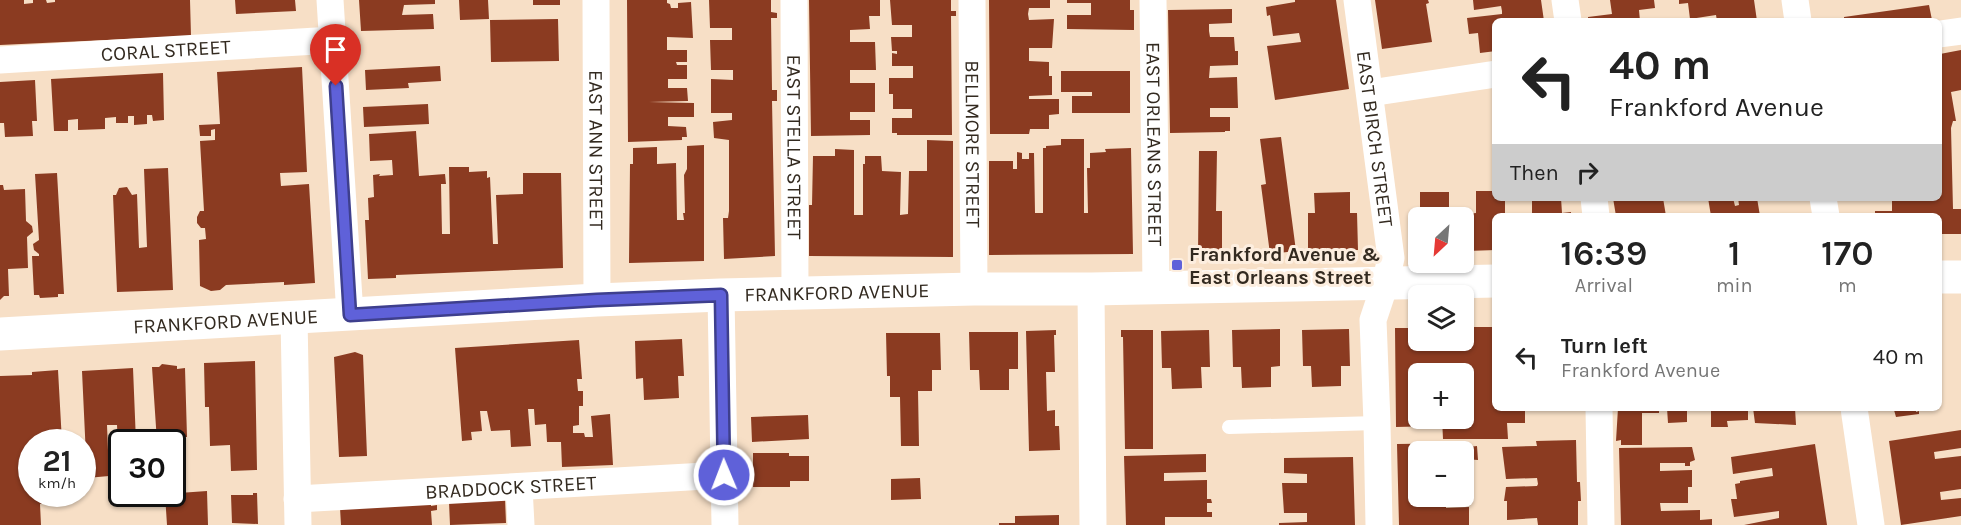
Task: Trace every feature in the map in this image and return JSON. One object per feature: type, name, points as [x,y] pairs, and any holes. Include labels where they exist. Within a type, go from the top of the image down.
[{"type":"main road","points":[[1942,277],[1961,277]]},
{"type":"main road","name":"FRANKFORD AVENUE","points":[[0,334],[721,295],[1492,281]]},
{"type":"street","points":[[330,0],[350,315]]},
{"type":"street","name":"EAST ANN STREET","points":[[596,0],[597,300]]},
{"type":"street","name":"EAST STELLA STREET","points":[[794,0],[795,293]]},
{"type":"street","name":"BELLMORE STREET","points":[[972,0],[974,289]]},
{"type":"street","name":"EAST ORLEANS STREET","points":[[1153,0],[1156,287]]},
{"type":"street","name":"EAST BIRCH STREET","points":[[1357,0],[1391,258],[1373,320],[1379,525]]},
{"type":"street","points":[[1565,0],[1568,18]]},
{"type":"street","points":[[1795,0],[1798,18]]},
{"type":"street","points":[[1942,34],[1961,31]]},
{"type":"street","name":"CORAL STREET","points":[[0,60],[333,40]]},
{"type":"street","points":[[1370,93],[1492,75]]},
{"type":"street","points":[[1091,289],[1093,525]]},
{"type":"street","points":[[721,295],[725,525]]},
{"type":"street","points":[[294,318],[298,512]]},
{"type":"street","points":[[1599,411],[1601,525]]},
{"type":"street","points":[[1854,411],[1871,525]]},
{"type":"street","name":"BRADDOCK STREET","points":[[298,512],[519,487],[724,475]]},
{"type":"street","points":[[519,487],[521,525]]},
{"type":"lane","points":[[1228,427],[1377,423]]},
{"type":"building","points":[[0,0],[24,0],[24,4],[33,3],[33,0],[46,0],[47,3],[55,2],[55,0],[190,0],[191,36],[0,45]]},
{"type":"building","points":[[235,0],[295,0],[296,11],[236,14]]},
{"type":"building","points":[[359,0],[435,0],[435,4],[404,5],[402,15],[433,14],[434,29],[361,31]]},
{"type":"building","points":[[459,0],[488,0],[489,19],[460,20]]},
{"type":"building","points":[[533,0],[560,0],[560,5],[533,5]]},
{"type":"building","points":[[627,0],[667,0],[671,8],[678,8],[678,3],[691,2],[693,38],[667,37],[667,50],[687,50],[687,62],[676,62],[677,65],[687,65],[687,79],[668,79],[668,88],[687,88],[688,101],[649,102],[694,103],[694,117],[668,117],[668,126],[686,127],[687,137],[682,137],[682,140],[628,142]]},
{"type":"building","points":[[709,0],[771,0],[771,12],[777,13],[777,18],[771,18],[772,90],[777,90],[777,101],[772,101],[775,256],[724,259],[723,218],[728,218],[729,211],[729,140],[714,138],[713,122],[732,120],[732,113],[711,113],[711,79],[733,80],[733,70],[711,70],[710,40],[732,40],[732,28],[710,28]]},
{"type":"building","points":[[809,0],[880,0],[880,16],[869,16],[870,29],[850,30],[850,42],[875,42],[876,70],[850,70],[850,83],[875,83],[875,112],[850,112],[850,120],[870,120],[870,135],[811,136]]},
{"type":"building","points":[[890,0],[951,0],[951,11],[956,11],[956,16],[951,16],[952,135],[897,135],[897,133],[892,133],[892,118],[912,118],[912,109],[893,109],[893,94],[889,94],[889,78],[913,78],[913,66],[892,66],[892,53],[897,54],[897,51],[892,51],[891,37],[912,37],[912,25],[892,25]]},
{"type":"building","points":[[989,0],[1050,0],[1050,8],[1029,8],[1028,14],[1029,20],[1054,19],[1052,48],[1029,48],[1029,61],[1049,62],[1052,95],[1029,96],[1029,99],[1059,99],[1059,114],[1049,115],[1049,129],[1030,129],[1029,134],[990,134]]},
{"type":"building","points":[[1067,0],[1130,0],[1130,10],[1134,10],[1134,30],[1067,29],[1067,15],[1091,15],[1091,3],[1067,3]]},
{"type":"building","points":[[1295,0],[1336,0],[1349,89],[1275,100],[1267,46],[1301,42],[1299,33],[1273,36],[1270,15],[1267,16],[1266,7],[1295,2]]},
{"type":"building","points":[[1375,0],[1428,0],[1429,3],[1426,4],[1432,42],[1382,49]]},
{"type":"building","points":[[1473,0],[1541,0],[1544,18],[1492,18],[1492,52],[1480,53],[1478,33],[1469,34],[1467,18],[1502,14],[1502,11],[1501,6],[1474,10]]},
{"type":"building","points":[[1610,0],[1654,0],[1655,8],[1639,10],[1640,18],[1588,18],[1612,14]]},
{"type":"building","points":[[1679,0],[1754,0],[1757,18],[1716,18],[1716,15],[1690,18],[1688,3],[1679,4]]},
{"type":"building","points":[[1929,5],[1932,18],[1844,18]]},
{"type":"building","points":[[1232,9],[1232,23],[1209,24],[1210,37],[1234,37],[1235,51],[1238,51],[1238,65],[1210,66],[1209,78],[1237,77],[1238,108],[1210,108],[1210,117],[1230,117],[1230,131],[1170,133],[1168,10]]},
{"type":"building","points":[[558,19],[559,61],[491,62],[490,20]]},
{"type":"building","points":[[1961,50],[1961,90],[1951,92],[1956,121],[1953,121],[1951,128],[1953,209],[1961,209],[1961,234],[1942,234],[1942,213],[1875,213],[1875,211],[1892,211],[1892,201],[1942,201],[1942,54]]},
{"type":"building","points":[[440,66],[441,81],[408,83],[409,88],[366,90],[365,70]]},
{"type":"building","points":[[302,67],[307,172],[280,173],[281,186],[309,184],[315,283],[226,285],[220,290],[211,291],[200,286],[199,240],[206,239],[205,228],[201,228],[197,223],[197,217],[200,211],[204,211],[200,141],[215,140],[215,129],[211,130],[211,136],[200,136],[199,125],[220,124],[217,72]]},
{"type":"building","points":[[1061,71],[1130,71],[1130,113],[1072,113],[1072,96],[1092,96],[1092,92],[1061,92]]},
{"type":"building","points":[[163,73],[164,120],[153,121],[152,115],[147,115],[147,124],[134,125],[134,116],[128,116],[128,123],[116,123],[116,117],[105,118],[105,129],[78,130],[78,119],[68,120],[68,131],[54,131],[51,79]]},
{"type":"building","points":[[35,80],[37,121],[32,121],[33,136],[5,137],[4,123],[0,123],[0,82]]},
{"type":"building","points":[[428,104],[429,124],[364,127],[363,107]]},
{"type":"building","points":[[416,131],[419,176],[445,174],[446,184],[441,184],[442,234],[450,234],[449,167],[469,167],[469,172],[487,171],[487,178],[490,177],[493,244],[498,244],[496,195],[523,194],[523,173],[561,173],[563,268],[396,275],[396,278],[368,279],[365,220],[369,220],[368,198],[374,197],[373,175],[393,175],[392,160],[370,161],[369,134]]},
{"type":"building","points":[[1281,137],[1296,251],[1270,254],[1261,185],[1266,184],[1260,139]]},
{"type":"building","points":[[1061,139],[1084,139],[1084,213],[1088,213],[1087,168],[1090,168],[1090,153],[1106,152],[1105,149],[1131,148],[1133,254],[989,255],[989,161],[1013,161],[1013,169],[1017,169],[1017,152],[1022,153],[1022,159],[1029,159],[1029,153],[1034,153],[1035,213],[1043,213],[1043,148],[1061,145]]},
{"type":"building","points":[[927,140],[953,141],[953,257],[809,256],[809,205],[812,205],[813,156],[835,156],[835,149],[854,150],[854,215],[863,215],[865,156],[881,156],[882,171],[901,172],[900,215],[908,214],[909,171],[927,171]]},
{"type":"building","points":[[704,145],[704,261],[629,263],[630,164],[633,164],[633,148],[657,147],[657,164],[676,163],[677,220],[684,220],[684,175],[687,169],[687,146]]},
{"type":"building","points":[[1199,151],[1217,151],[1216,211],[1222,211],[1222,255],[1198,255]]},
{"type":"building","points":[[168,168],[173,290],[117,292],[113,195],[116,195],[119,188],[127,187],[132,195],[137,194],[139,248],[147,247],[144,169]]},
{"type":"building","points":[[57,173],[64,294],[58,294],[58,297],[40,298],[39,295],[34,295],[32,256],[39,256],[33,244],[39,240],[35,174]]},
{"type":"building","points":[[0,185],[3,185],[4,190],[25,189],[26,221],[32,226],[33,232],[27,237],[28,268],[8,269],[9,296],[4,296],[0,300]]},
{"type":"building","points":[[1476,191],[1492,191],[1492,201],[1505,201],[1505,213],[1492,213],[1492,250],[1474,251],[1474,213],[1476,213]]},
{"type":"building","points":[[1350,192],[1350,213],[1357,213],[1358,250],[1308,250],[1308,213],[1315,213],[1314,193]]},
{"type":"building","points":[[1420,192],[1449,192],[1449,207],[1420,207]]},
{"type":"building","points":[[1532,201],[1561,201],[1562,213],[1532,213]]},
{"type":"building","points":[[1614,201],[1664,201],[1666,213],[1616,213]]},
{"type":"building","points":[[1708,201],[1734,201],[1735,206],[1739,205],[1738,201],[1758,201],[1760,213],[1710,213]]},
{"type":"building","points":[[1474,327],[1492,327],[1492,411],[1525,411],[1525,423],[1507,423],[1508,439],[1443,439],[1443,429],[1474,429],[1474,363],[1408,363],[1408,427],[1396,427],[1395,328],[1408,328],[1408,351],[1474,351]]},
{"type":"building","points":[[1280,329],[1280,366],[1271,367],[1271,387],[1242,388],[1241,367],[1233,367],[1232,330]]},
{"type":"building","points":[[1349,329],[1350,366],[1341,366],[1341,386],[1312,387],[1311,366],[1303,366],[1302,330]]},
{"type":"building","points":[[1056,330],[1056,335],[1054,335],[1055,372],[1046,372],[1047,411],[1055,410],[1055,426],[1059,426],[1060,450],[1029,451],[1026,331]]},
{"type":"building","points":[[1121,330],[1153,330],[1153,449],[1125,449]]},
{"type":"building","points":[[1209,330],[1210,367],[1201,367],[1202,388],[1172,389],[1171,368],[1162,368],[1161,331]]},
{"type":"building","points":[[969,332],[1018,332],[1018,369],[1009,369],[1009,390],[980,390],[979,370],[970,370]]},
{"type":"building","points":[[886,333],[940,333],[941,370],[932,370],[932,391],[918,391],[919,446],[901,446],[900,397],[890,397]]},
{"type":"building","points":[[682,339],[684,376],[678,376],[679,398],[644,400],[643,378],[636,379],[635,341]]},
{"type":"building","points":[[579,340],[582,379],[577,379],[578,391],[583,391],[583,406],[579,406],[579,425],[573,426],[573,433],[584,433],[585,437],[593,437],[591,416],[610,414],[613,465],[562,467],[561,442],[547,442],[546,424],[535,425],[534,409],[528,409],[531,446],[511,447],[510,430],[491,431],[487,411],[480,411],[482,431],[471,432],[472,440],[462,441],[455,348]]},
{"type":"building","points":[[355,352],[363,355],[367,456],[339,457],[334,357]]},
{"type":"building","points":[[255,361],[257,470],[231,471],[230,445],[210,446],[209,407],[205,407],[204,363]]},
{"type":"building","points":[[162,364],[177,366],[177,369],[185,368],[187,437],[186,429],[156,429],[152,367],[159,367]]},
{"type":"building","points":[[133,368],[135,429],[117,429],[117,425],[107,425],[108,476],[96,477],[96,429],[85,429],[82,371]]},
{"type":"building","points":[[58,370],[61,429],[18,429],[18,507],[40,507],[41,525],[0,525],[0,376],[32,375],[32,372]]},
{"type":"building","points":[[1618,411],[1659,411],[1659,413],[1642,413],[1642,445],[1621,445],[1621,440],[1616,441]]},
{"type":"building","points":[[1667,411],[1687,411],[1687,422],[1668,423]]},
{"type":"building","points":[[1711,411],[1748,411],[1748,420],[1727,421],[1728,427],[1711,427]]},
{"type":"building","points":[[1753,411],[1795,411],[1796,425],[1755,423]]},
{"type":"building","points":[[1894,411],[1919,411],[1919,414],[1896,417]]},
{"type":"building","points":[[808,415],[809,439],[752,442],[751,417]]},
{"type":"building","points":[[1961,430],[1961,448],[1934,452],[1935,459],[1961,456],[1961,489],[1940,492],[1941,500],[1961,498],[1961,516],[1901,525],[1889,441]]},
{"type":"building","points":[[1576,440],[1577,482],[1580,482],[1581,501],[1578,501],[1578,525],[1538,525],[1537,518],[1507,520],[1507,501],[1504,501],[1506,487],[1537,486],[1538,484],[1537,478],[1506,479],[1502,447],[1537,446],[1536,441]]},
{"type":"building","points":[[1397,444],[1408,444],[1408,507],[1469,507],[1469,525],[1399,525]]},
{"type":"building","points":[[1815,444],[1827,525],[1744,525],[1779,518],[1779,511],[1734,517],[1731,499],[1737,499],[1735,484],[1740,481],[1773,476],[1772,468],[1733,474],[1731,457]]},
{"type":"building","points":[[1474,446],[1477,446],[1478,460],[1474,460]]},
{"type":"building","points":[[1692,447],[1695,460],[1690,462],[1690,466],[1685,466],[1685,463],[1660,463],[1660,471],[1692,470],[1692,487],[1688,487],[1688,503],[1660,503],[1661,511],[1700,510],[1700,520],[1712,519],[1712,525],[1621,525],[1619,448]]},
{"type":"building","points":[[753,453],[789,453],[789,456],[809,456],[809,481],[790,481],[790,487],[753,487]]},
{"type":"building","points":[[1206,454],[1206,472],[1164,473],[1164,481],[1207,480],[1207,499],[1211,499],[1212,503],[1207,503],[1207,512],[1212,512],[1212,517],[1165,517],[1165,525],[1126,525],[1124,456]]},
{"type":"building","points":[[1353,457],[1355,525],[1279,525],[1279,523],[1307,522],[1307,513],[1284,513],[1282,483],[1307,483],[1307,474],[1284,473],[1284,458]]},
{"type":"building","points":[[920,478],[921,499],[891,500],[891,479]]},
{"type":"building","points":[[207,491],[208,525],[167,525],[166,507],[186,507],[186,492]]},
{"type":"building","points":[[257,493],[258,524],[232,523],[231,495],[253,495]]},
{"type":"building","points":[[505,498],[506,523],[450,525],[449,502]]},
{"type":"building","points":[[431,502],[431,506],[437,505],[437,510],[431,511],[432,525],[341,525],[340,508]]},
{"type":"building","points":[[1059,515],[1059,525],[999,525],[999,523],[1015,523],[1015,516]]},
{"type":"place","name":"Frankford Avenue & East Orleans Street","points":[[1177,265]]},
{"type":"route","points":[[336,86],[350,315],[721,295],[724,475]]}]
